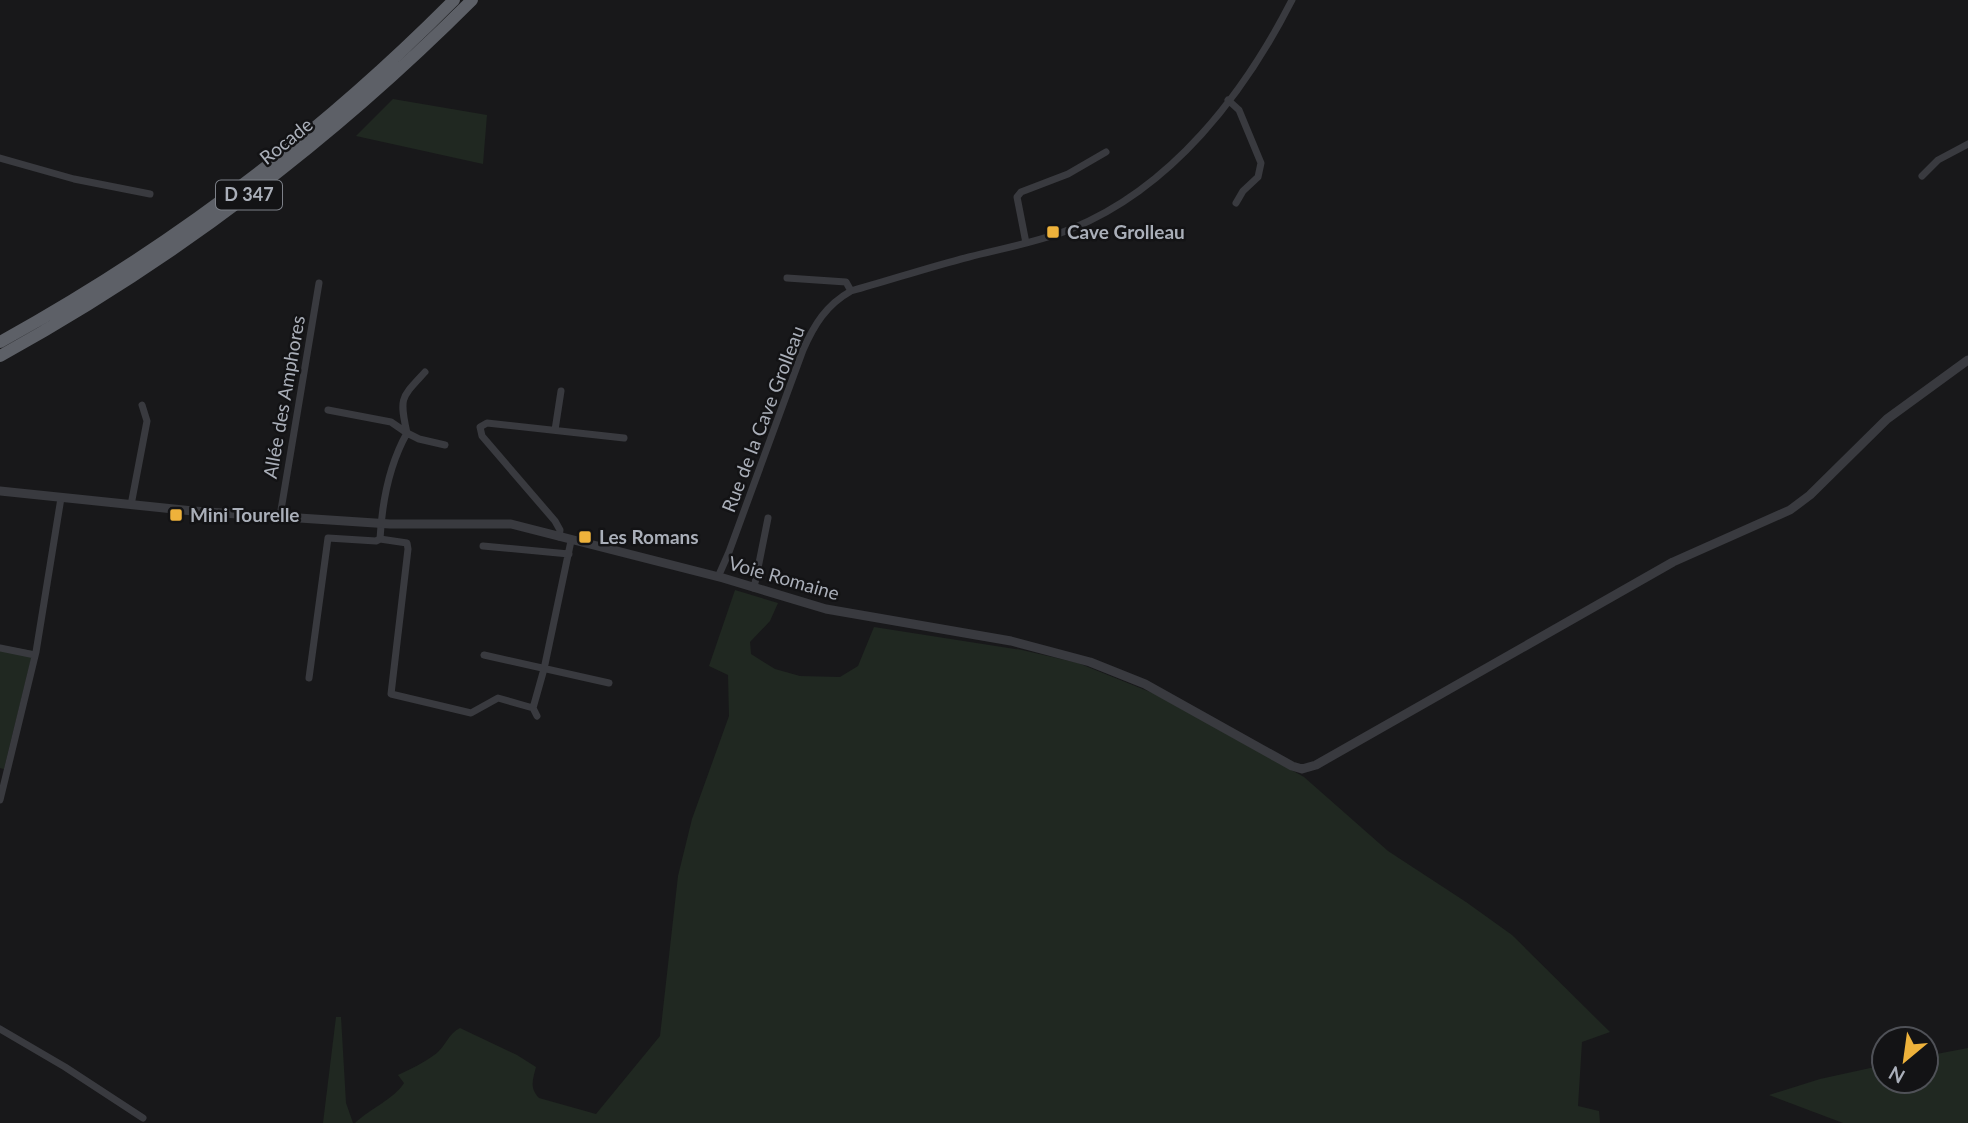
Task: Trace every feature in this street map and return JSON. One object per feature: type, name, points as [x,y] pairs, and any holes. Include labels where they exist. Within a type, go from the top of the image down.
[{"type":"highway","name":"D 347","points":[[3,339],[127,266],[232,193],[341,105],[454,0]]},
{"type":"highway","name":"Rocade","points":[[0,356],[134,276],[270,180],[381,87],[472,0]]},
{"type":"highway","points":[[0,363],[21,345]]},
{"type":"street","name":"Rue de la Cave Grolleau","points":[[718,577],[813,327],[825,310],[851,291],[1069,230],[1128,199],[1170,166],[1228,100],[1254,65],[1292,0]]},
{"type":"street","points":[[1228,100],[1239,110],[1261,163],[1258,177],[1236,203]]},
{"type":"street","points":[[1922,176],[1938,160],[1968,144]]},
{"type":"street","points":[[1026,243],[1017,197],[1021,192],[1068,174],[1106,152]]},
{"type":"street","points":[[0,158],[74,179],[150,194]]},
{"type":"street","points":[[787,278],[846,282],[851,291]]},
{"type":"street","name":"Allée des Amphores","points":[[280,516],[319,283]]},
{"type":"street","name":"Voie Romaine","points":[[0,491],[131,505],[380,523],[504,523],[527,527],[839,612],[1011,640],[1090,662],[1138,680],[1292,766],[1307,768],[1673,562],[1790,510],[1810,495],[1887,419],[1966,361]]},
{"type":"street","points":[[380,539],[380,523],[394,455],[407,433],[401,406],[404,394],[425,372]]},
{"type":"street","points":[[555,430],[561,391]]},
{"type":"street","points":[[131,505],[147,421],[142,405]]},
{"type":"street","points":[[328,410],[391,422],[419,439],[445,445]]},
{"type":"street","points":[[559,537],[560,530],[555,521],[482,436],[480,427],[487,424],[624,438]]},
{"type":"street","points":[[0,800],[35,655],[61,498]]},
{"type":"street","points":[[754,588],[768,519]]},
{"type":"street","points":[[309,678],[328,538],[380,539],[407,543],[391,694],[471,713],[498,698],[535,712],[571,541]]},
{"type":"street","points":[[482,546],[569,554]]},
{"type":"street","points":[[0,648],[35,655]]},
{"type":"street","points":[[484,655],[609,683]]},
{"type":"street","points":[[0,1029],[143,1118]]},
{"type":"shaded area","points":[[393,99],[487,115],[483,164],[356,136]]},
{"type":"shaded area","points":[[735,590],[778,603],[770,621],[750,642],[751,654],[775,669],[800,676],[840,677],[858,666],[874,627],[1022,650],[1078,663],[1155,694],[1304,777],[1388,851],[1512,935],[1610,1032],[1582,1042],[1578,1106],[1599,1111],[1600,1123],[355,1123],[400,1089],[404,1083],[398,1075],[437,1053],[460,1028],[536,1067],[533,1087],[539,1098],[596,1114],[660,1036],[678,876],[692,819],[729,716],[728,675],[709,666]]},
{"type":"shaded area","points":[[0,645],[33,651],[4,769],[0,768]]},
{"type":"shaded area","points":[[336,1017],[341,1017],[346,1103],[353,1123],[323,1123]]},
{"type":"shaded area","points":[[1968,1048],[1968,1123],[1843,1123],[1769,1095],[1820,1079],[1870,1068],[1870,1095],[1940,1095],[1940,1053]]},
{"type":"place","name":"Cave Grolleau","points":[[1053,232]]},
{"type":"place","name":"Mini Tourelle","points":[[176,515]]},
{"type":"place","name":"Les Romans","points":[[585,537]]}]
